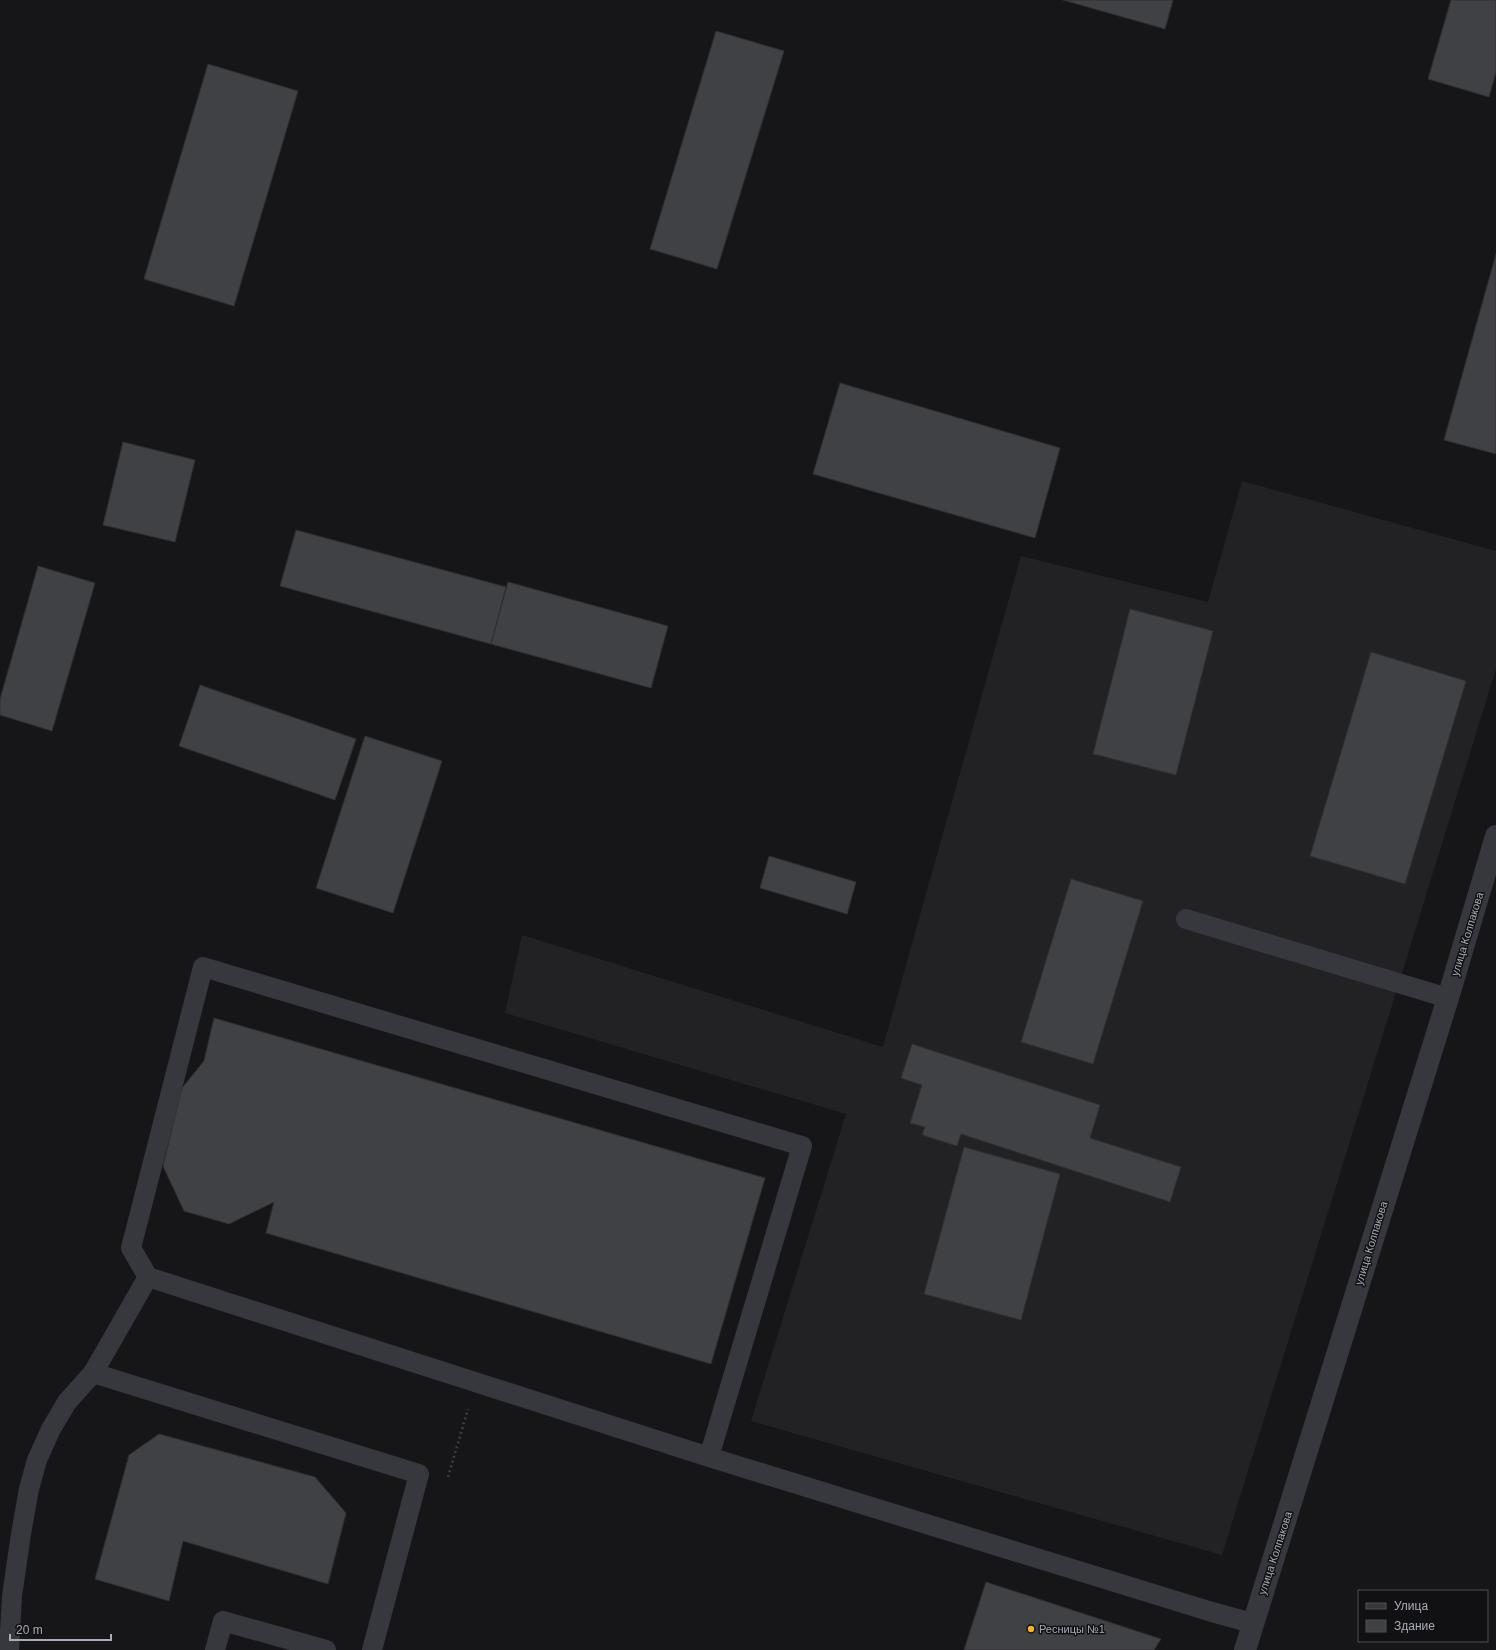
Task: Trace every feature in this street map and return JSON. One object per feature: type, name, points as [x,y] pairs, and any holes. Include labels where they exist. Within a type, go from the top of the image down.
[{"type":"street","name":"улица Колпакова","points":[[1244,1650],[1448,998],[1496,836]]},
{"type":"lane","points":[[1186,919],[1448,998]]},
{"type":"lane","points":[[709,1457],[802,1146],[203,967],[131,1248],[148,1278],[709,1457],[1212,1612],[1252,1622]]},
{"type":"lane","points":[[9,1650],[12,1596],[21,1534],[29,1489],[37,1460],[51,1430],[67,1402],[93,1373],[148,1278]]},
{"type":"lane","points":[[93,1373],[419,1474],[372,1650]]},
{"type":"lane","points":[[215,1650],[223,1621],[326,1650]]},
{"type":"shaded area","points":[[1242,481],[1496,551],[1496,669],[1222,1555],[751,1421],[846,1114],[505,1013],[522,935],[883,1047],[1021,556],[1208,602]]},
{"type":"building","points":[[1063,0],[1173,0],[1165,29]]},
{"type":"building","points":[[1451,0],[1496,0],[1496,72],[1489,97],[1428,79]]},
{"type":"building","points":[[716,31],[784,51],[717,269],[650,249]]},
{"type":"building","points":[[208,64],[298,91],[234,306],[144,279]]},
{"type":"building","points":[[1496,254],[1496,454],[1444,440]]},
{"type":"building","points":[[840,383],[1060,448],[1035,538],[813,474]]},
{"type":"building","points":[[123,442],[195,460],[175,542],[103,525]]},
{"type":"building","points":[[296,530],[506,587],[491,644],[280,586]]},
{"type":"building","points":[[38,566],[95,583],[52,731],[0,715],[0,699]]},
{"type":"building","points":[[508,582],[668,626],[651,688],[491,644]]},
{"type":"building","points":[[1130,609],[1213,631],[1176,775],[1093,754]]},
{"type":"building","points":[[1371,652],[1466,681],[1405,884],[1310,856]]},
{"type":"building","points":[[200,685],[356,739],[335,800],[179,746]]},
{"type":"building","points":[[365,736],[442,761],[393,913],[316,888]]},
{"type":"building","points":[[769,856],[856,882],[847,914],[760,888]]},
{"type":"building","points":[[1071,879],[1143,901],[1093,1064],[1021,1042]]},
{"type":"building","points":[[214,1018],[765,1178],[711,1364],[266,1233],[274,1202],[229,1224],[184,1211],[163,1166],[182,1088],[204,1061]]},
{"type":"building","points":[[912,1044],[1100,1105],[1090,1138],[1181,1167],[1170,1202],[961,1134],[957,1146],[922,1135],[925,1127],[910,1123],[922,1085],[901,1078]]},
{"type":"building","points":[[964,1147],[1060,1174],[1021,1320],[924,1294]]},
{"type":"building","points":[[159,1434],[315,1477],[346,1513],[328,1584],[183,1541],[169,1601],[95,1579],[129,1455]]},
{"type":"building","points":[[986,1582],[1161,1639],[1154,1650],[964,1650]]},
{"type":"place","name":"Ресницы №1","points":[[1031,1629]]}]
